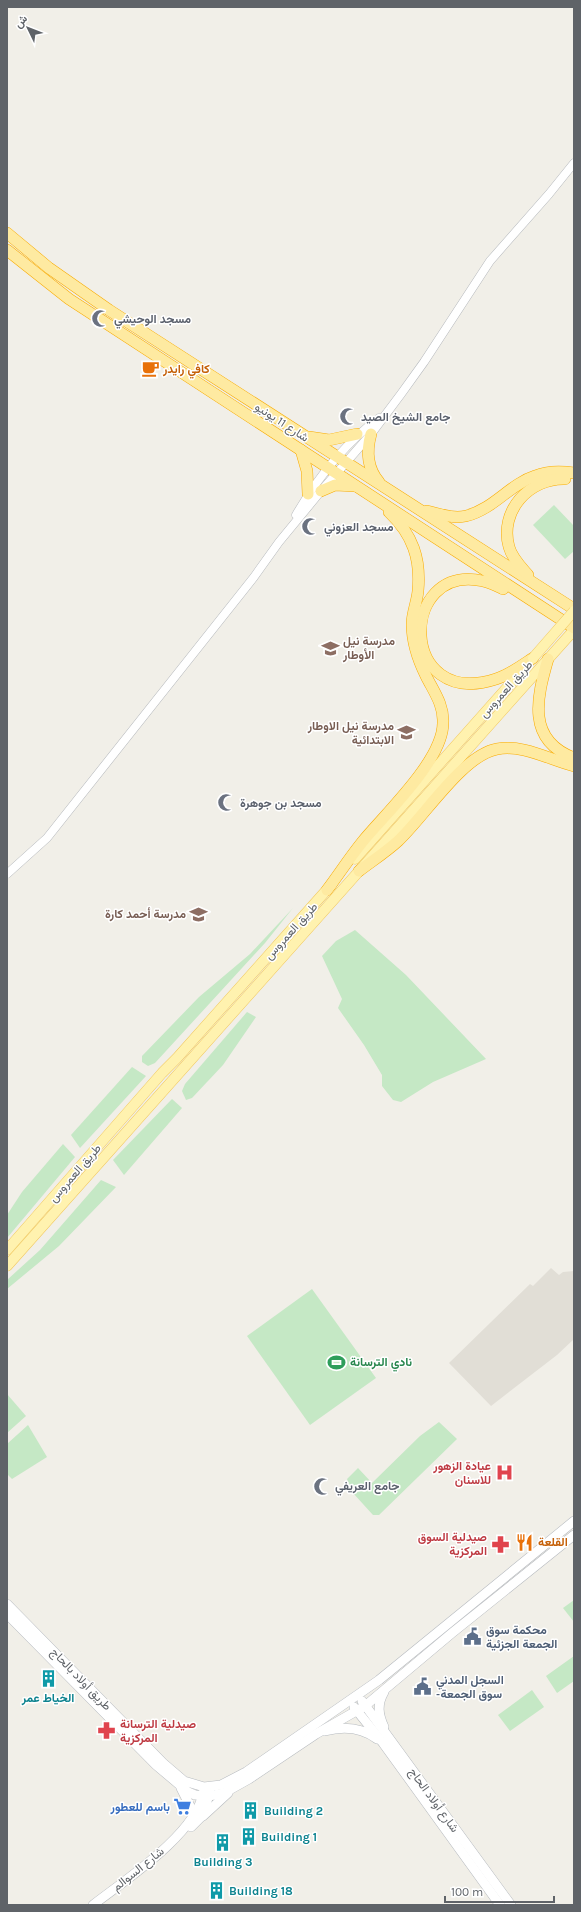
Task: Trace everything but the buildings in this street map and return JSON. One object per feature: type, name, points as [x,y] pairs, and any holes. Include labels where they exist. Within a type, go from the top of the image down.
[{"type":"highway","name":"شارع 11 يونيو","points":[[7,233],[61,277],[115,314],[564,602],[574,610]]},
{"type":"highway","name":"شارع 11 يونيو","points":[[7,250],[53,287],[574,629]]},
{"type":"highway","points":[[53,287],[61,277]]},
{"type":"highway","points":[[304,436],[329,440],[357,434]]},
{"type":"highway","points":[[370,434],[368,456],[370,467],[382,486]]},
{"type":"highway","points":[[301,450],[307,472],[308,494]]},
{"type":"highway","points":[[419,510],[453,517],[466,516],[490,506],[534,476],[560,471],[574,472]]},
{"type":"highway","points":[[536,585],[516,560],[510,548],[507,536],[510,514],[519,498],[534,486],[563,478],[574,480]]},
{"type":"highway","points":[[320,491],[335,485],[351,485],[358,487]]},
{"type":"highway","points":[[327,890],[362,842],[427,766],[439,745],[444,724],[441,704],[426,675],[414,642],[412,623],[418,592],[419,567],[414,546],[404,529],[373,496]]},
{"type":"highway","points":[[529,600],[483,581],[454,581],[437,590],[426,606],[420,625],[420,643],[427,660],[439,674],[458,682],[478,683],[496,679],[513,672],[533,658]]},
{"type":"highway","points":[[548,659],[539,690],[537,708],[542,730],[555,747],[574,758]]},
{"type":"highway","points":[[359,871],[398,841],[464,768],[479,756],[497,749],[518,749],[574,766]]},
{"type":"main road","name":"طريق العمروس","points":[[7,1250],[162,1073],[327,890],[574,610]]},
{"type":"main road","name":"طريق العمروس","points":[[7,1266],[167,1089],[574,629]]},
{"type":"main road","points":[[151,1756],[180,1786],[195,1795],[206,1792],[246,1772],[358,1696],[574,1521]]},
{"type":"main road","points":[[151,1756],[184,1781],[206,1792],[224,1793],[316,1734],[361,1709],[574,1535]]},
{"type":"main road","name":"طريق أولاد بالحاج","points":[[7,1604],[151,1756]]},
{"type":"main road","name":"طريق أولاد بالحاج","points":[[7,1614],[151,1756]]},
{"type":"main road","points":[[386,1741],[378,1708],[384,1692],[393,1682]]},
{"type":"main road","name":"شارع أولاد الحاج","points":[[358,1696],[361,1709]]},
{"type":"main road","name":"شارع أولاد الحاج","points":[[350,1701],[361,1709],[511,1905]]},
{"type":"main road","points":[[316,1734],[338,1728],[354,1728],[386,1741]]},
{"type":"main road","name":"شارع أولاد الحاج","points":[[386,1741],[500,1905]]},
{"type":"main road","points":[[180,1786],[190,1806],[193,1818]]},
{"type":"main road","points":[[183,1831],[235,1787]]},
{"type":"main road","points":[[202,1816],[206,1792]]},
{"type":"main road","points":[[183,1831],[193,1818],[206,1792]]},
{"type":"main road","name":"شارع السوالم","points":[[93,1905],[154,1857],[183,1831]]},
{"type":"street","points":[[279,542],[308,494],[341,460],[370,434],[424,362],[490,261],[574,163]]},
{"type":"street","points":[[341,460],[357,434],[384,414]]},
{"type":"street","points":[[7,874],[47,838],[254,577],[279,542],[320,491],[332,470]]},
{"type":"shaded area","points":[[551,1268],[559,1275],[563,1272],[574,1271],[574,1339],[557,1355],[491,1406],[449,1363],[530,1284],[533,1286]]},
{"type":"green space","points":[[554,505],[574,526],[574,551],[565,559],[533,525]]},
{"type":"green space","points":[[293,908],[265,943],[155,1063],[148,1066],[142,1062],[142,1056],[199,997],[250,954]]},
{"type":"green space","points":[[355,930],[406,975],[486,1059],[433,1082],[401,1102],[393,1100],[382,1086],[382,1075],[364,1045],[338,1008],[342,999],[322,956],[336,941]]},
{"type":"green space","points":[[247,1012],[256,1017],[223,1065],[192,1098],[186,1100],[182,1091],[185,1084]]},
{"type":"green space","points":[[132,1067],[146,1076],[80,1148],[71,1135]]},
{"type":"green space","points":[[172,1099],[182,1108],[124,1175],[113,1160]]},
{"type":"green space","points":[[63,1144],[75,1157],[7,1238],[7,1215],[22,1192]]},
{"type":"green space","points":[[101,1180],[116,1187],[59,1246],[7,1289],[7,1280],[40,1250]]},
{"type":"green space","points":[[312,1289],[376,1378],[310,1425],[247,1336]]},
{"type":"green space","points":[[7,1394],[26,1416],[7,1433]]},
{"type":"green space","points":[[439,1422],[457,1439],[379,1515],[373,1515],[353,1493],[347,1479],[358,1468],[372,1483],[420,1436]]},
{"type":"green space","points":[[28,1425],[47,1457],[12,1479],[7,1474],[7,1444]]},
{"type":"green space","points":[[574,1600],[574,1622],[563,1608]]},
{"type":"green space","points":[[574,1656],[574,1681],[557,1693],[546,1676]]},
{"type":"green space","points":[[532,1690],[544,1707],[510,1731],[498,1715]]},
{"type":"place","name":"مسجد الوحيشي","points":[[101,319]]},
{"type":"place","name":"كافي رايدر","points":[[150,369]]},
{"type":"place","name":"جامع الشيخ الصيد","points":[[348,417]]},
{"type":"place","name":"مسجد العزوني","points":[[311,527]]},
{"type":"place","name":"مدرسة نيل الأوطار","points":[[330,648]]},
{"type":"place","name":"مدرسة نيل الاوطار الابتدائية","points":[[407,733]]},
{"type":"place","name":"مسجد بن جوهرة","points":[[227,803]]},
{"type":"place","name":"مدرسة أحمد كارة","points":[[199,914]]},
{"type":"place","name":"نادي الترسانة","points":[[337,1362]]},
{"type":"place","name":"عيادة الزهور للاسنان","points":[[504,1473]]},
{"type":"place","name":"جامع العريفي","points":[[322,1486]]},
{"type":"place","name":"القلعة","points":[[525,1542]]},
{"type":"place","name":"صيدلية السوق المركزية","points":[[500,1544]]},
{"type":"place","name":"محكمة سوق الجمعة الجزئية","points":[[473,1637]]},
{"type":"place","name":"الخياط عمر","points":[[48,1679]]},
{"type":"place","name":"السجل المدني -سوق الجمعة","points":[[423,1687]]},
{"type":"place","name":"صيدلية الترسانة المركزية","points":[[107,1731]]},
{"type":"place","name":"باسم للعطور","points":[[183,1807]]},
{"type":"place","name":"Building 2","points":[[251,1811]]},
{"type":"place","name":"Building 1","points":[[248,1837]]},
{"type":"place","name":"Building 3","points":[[223,1843]]},
{"type":"place","name":"Building 18","points":[[216,1891]]}]
